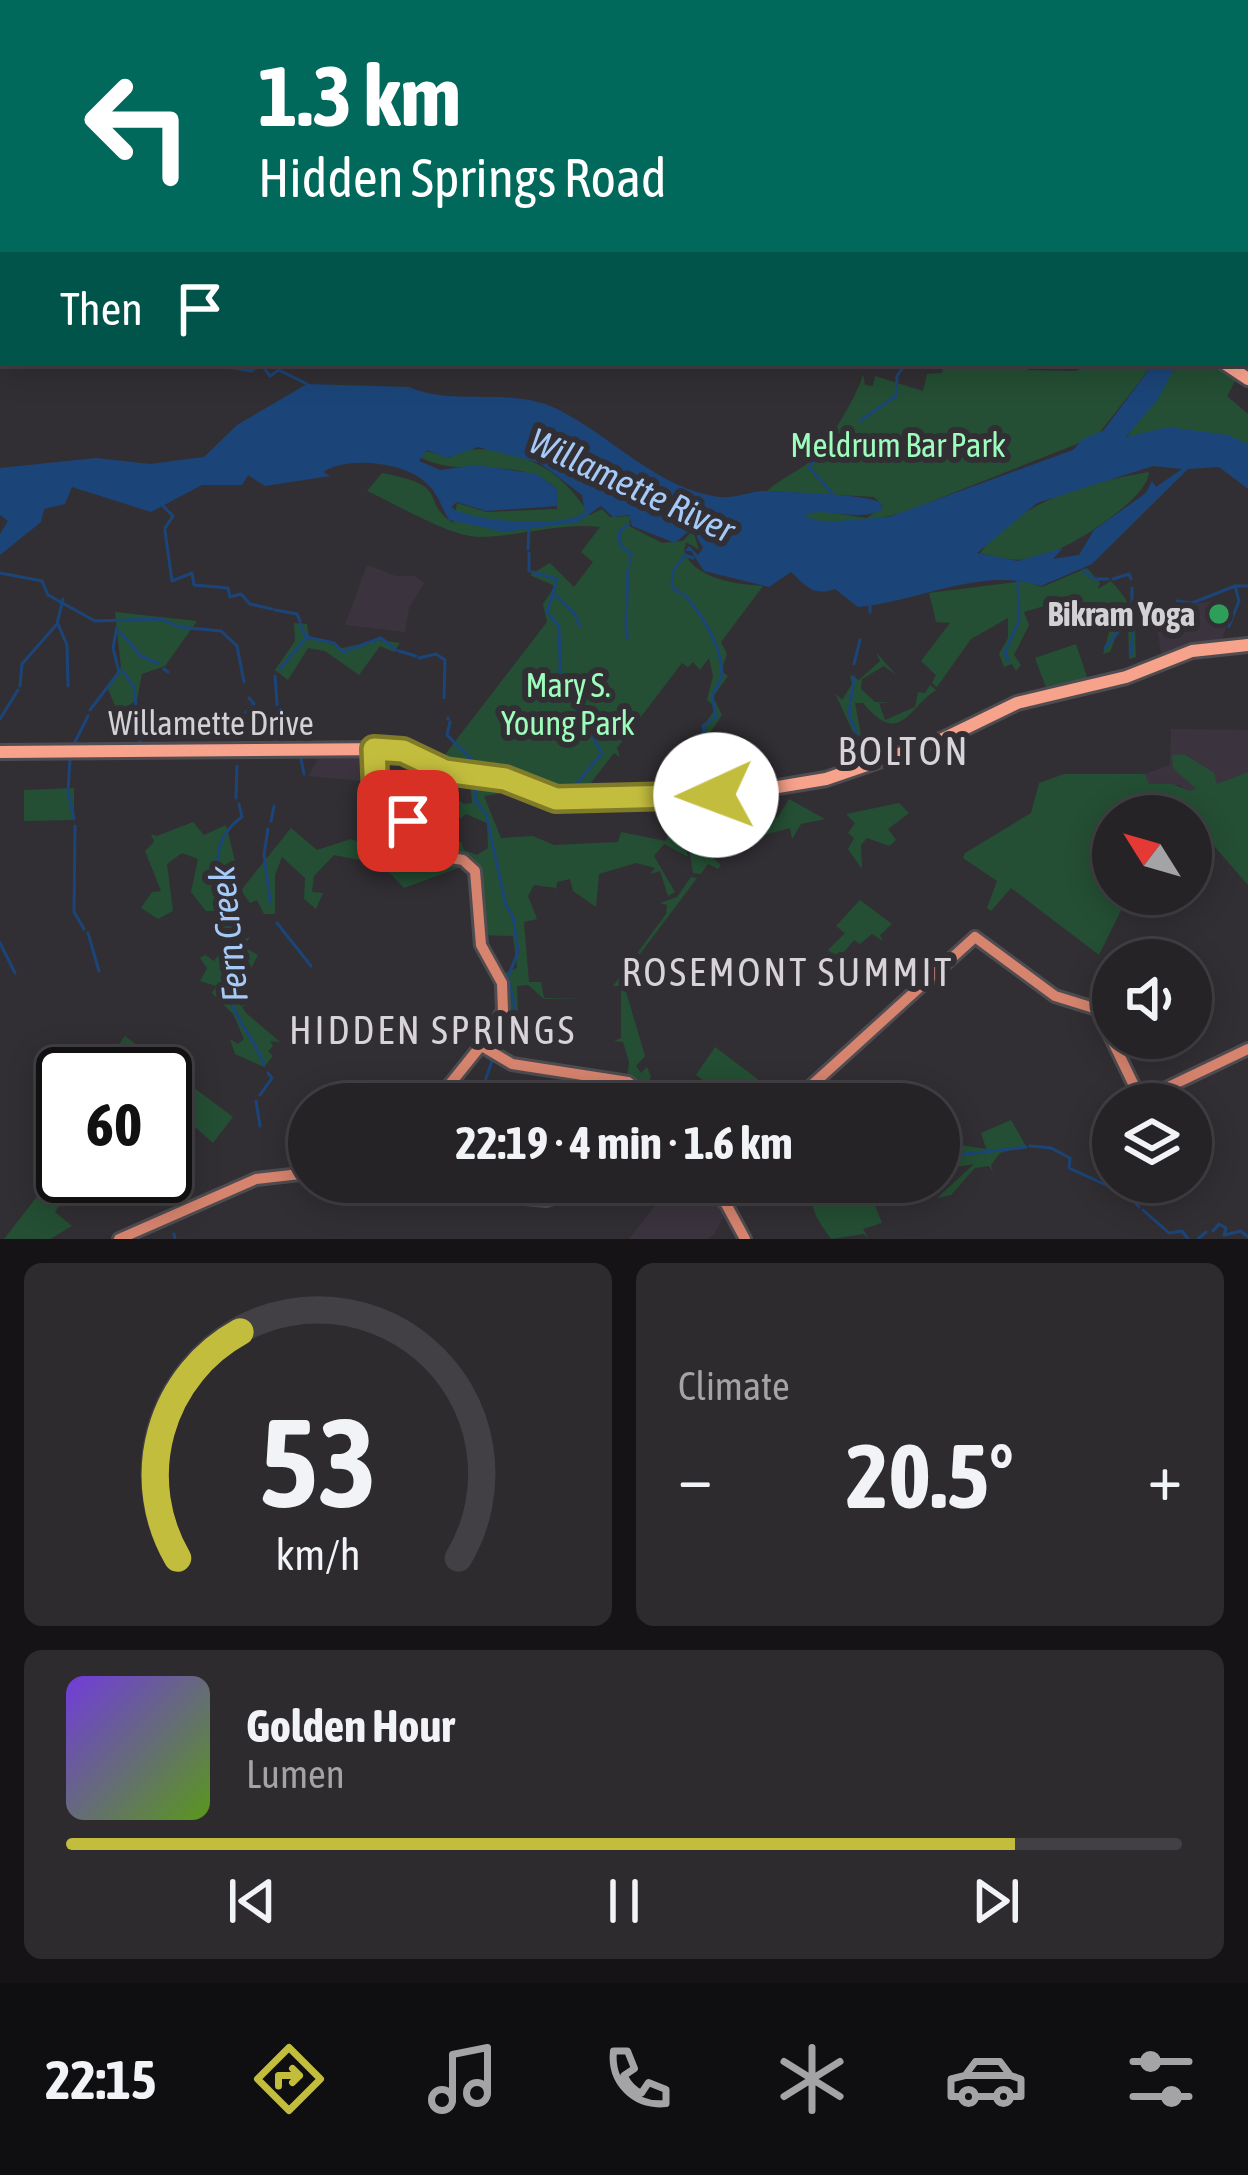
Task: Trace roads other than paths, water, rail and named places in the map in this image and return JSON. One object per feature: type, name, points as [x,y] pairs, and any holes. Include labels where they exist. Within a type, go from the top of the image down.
[{"type":"main road","name":"Willamette Drive","points":[[4,752],[374,749],[403,751],[445,771],[505,779],[570,800],[742,794],[844,774],[952,736],[1017,703],[1126,677],[1180,655],[1248,645]]},
{"type":"main road","points":[[374,749],[379,799],[428,836],[437,855],[461,860],[474,870],[482,946],[505,996],[502,1013],[451,1083]]},
{"type":"main road","points":[[814,1083],[975,937],[1055,996],[1092,1006],[1142,1100],[1248,1049]]},
{"type":"main road","points":[[480,1046],[510,1064],[625,1083]]},
{"type":"main road","points":[[119,1239],[258,1179],[288,1175]]},
{"type":"main road","points":[[723,1203],[747,1239]]},
{"type":"water","name":"Willamette River","points":[[1152,366],[1175,366],[1158,399],[1126,437],[1168,427],[1228,435],[1248,444],[1248,489],[1219,467],[1188,469],[1092,564],[1041,586],[996,580],[858,607],[835,589],[811,589],[791,572],[769,587],[704,571],[691,551],[685,551],[689,546],[698,555],[703,548],[692,528],[675,543],[632,526],[629,515],[613,517],[601,506],[578,522],[505,532],[449,520],[424,481],[402,469],[374,463],[346,464],[323,472],[330,476],[265,486],[248,475],[242,485],[202,485],[151,512],[72,487],[65,504],[44,509],[41,522],[0,555],[0,534],[8,521],[0,515],[0,468],[96,458],[150,464],[204,457],[237,425],[307,384],[409,387],[444,396],[539,402],[577,420],[675,484],[697,492],[725,497],[765,491],[808,493],[881,503],[882,510],[872,514],[804,516],[824,522],[889,517],[1073,450],[1084,438],[1103,431]],"holes":[[[478,447],[540,463],[582,495],[585,512],[560,520],[519,522],[478,517],[451,507],[457,502],[486,511],[558,506],[557,489],[537,474],[476,465],[440,470],[419,461],[427,450],[447,458]],[[1153,466],[1182,469],[1156,487],[1152,481],[1146,493],[1094,530],[1079,555],[1053,559],[1063,548],[1018,561],[977,553],[1037,503]]]},
{"type":"waterway","points":[[222,366],[251,371],[258,366]]},
{"type":"waterway","points":[[262,366],[270,376],[279,370],[307,384]]},
{"type":"waterway","points":[[860,421],[896,396],[897,376],[904,366]]},
{"type":"waterway","points":[[827,447],[809,467],[833,494]]},
{"type":"waterway","points":[[163,506],[173,516],[165,528]]},
{"type":"waterway","name":"Willamette River","points":[[620,543],[619,532],[629,524]]},
{"type":"waterway","points":[[528,549],[529,528]]},
{"type":"waterway","points":[[165,531],[172,581],[192,573],[194,585],[228,588],[230,597],[241,594],[250,604],[272,609]]},
{"type":"waterway","points":[[620,545],[631,554],[630,563]]},
{"type":"waterway","points":[[529,553],[529,571]]},
{"type":"waterway","points":[[675,569],[685,555],[693,558]]},
{"type":"waterway","points":[[626,626],[628,569]]},
{"type":"waterway","points":[[1083,570],[1094,579],[1108,579]]},
{"type":"waterway","points":[[673,571],[672,587],[681,594]]},
{"type":"waterway","points":[[532,572],[557,579],[547,612],[558,625]]},
{"type":"waterway","name":"Fern Creek","points":[[0,573],[42,581],[48,595],[95,621],[161,619],[179,627],[221,631],[237,646],[244,682]]},
{"type":"waterway","points":[[1113,579],[1129,574],[1131,579]]},
{"type":"waterway","points":[[1008,661],[1005,652],[1019,621],[1018,581]]},
{"type":"waterway","points":[[1177,601],[1192,603],[1235,586]]},
{"type":"waterway","points":[[1229,626],[1239,601],[1235,586],[1248,586]]},
{"type":"waterway","points":[[1132,588],[1132,623]]},
{"type":"waterway","points":[[555,595],[574,613]]},
{"type":"waterway","points":[[685,595],[718,650],[722,675],[712,698]]},
{"type":"waterway","points":[[20,686],[22,664],[57,624],[63,599]]},
{"type":"waterway","points":[[870,606],[870,612]]},
{"type":"waterway","points":[[275,610],[297,614],[300,621]]},
{"type":"waterway","points":[[575,615],[580,626]]},
{"type":"waterway","points":[[1105,648],[1130,617]]},
{"type":"waterway","points":[[58,624],[67,645],[68,686]]},
{"type":"waterway","points":[[300,624],[306,637],[334,643],[343,652],[381,638],[396,650]]},
{"type":"waterway","points":[[90,710],[119,672],[113,648],[117,627]]},
{"type":"waterway","points":[[559,627],[560,660]]},
{"type":"waterway","points":[[627,628],[627,638]]},
{"type":"waterway","points":[[1131,655],[1133,629]]},
{"type":"waterway","points":[[120,632],[142,657],[158,663]]},
{"type":"waterway","points":[[280,669],[306,638]]},
{"type":"waterway","points":[[854,664],[860,640]]},
{"type":"waterway","points":[[399,651],[416,656]]},
{"type":"waterway","points":[[419,658],[436,654],[445,660],[444,698]]},
{"type":"waterway","points":[[560,662],[560,680]]},
{"type":"waterway","points":[[164,669],[168,672]]},
{"type":"waterway","points":[[122,670],[134,687],[140,745]]},
{"type":"waterway","points":[[274,742],[279,729],[275,676]]},
{"type":"waterway","points":[[854,677],[849,714],[859,740]]},
{"type":"waterway","points":[[561,683],[566,694]]},
{"type":"waterway","points":[[0,719],[18,690]]},
{"type":"waterway","points":[[568,794],[602,753],[569,696]]},
{"type":"waterway","name":"Fern Creek","points":[[246,722],[244,714],[254,704],[249,698]]},
{"type":"waterway","points":[[701,791],[709,775],[703,726],[716,717],[713,701]]},
{"type":"waterway","points":[[280,709],[289,729]]},
{"type":"waterway","points":[[73,746],[88,716]]},
{"type":"waterway","points":[[450,722],[447,735],[481,769]]},
{"type":"waterway","points":[[861,746],[863,754]]},
{"type":"waterway","points":[[300,754],[304,774]]},
{"type":"waterway","points":[[70,758],[68,791],[74,819]]},
{"type":"waterway","name":"Fern Creek","points":[[236,798],[237,766]]},
{"type":"waterway","points":[[476,783],[475,800],[486,814],[518,952],[508,977],[516,1013],[500,1033],[498,1049]]},
{"type":"waterway","points":[[704,798],[706,820]]},
{"type":"waterway","name":"Fern Creek","points":[[239,804],[242,817],[227,831],[218,863],[233,936],[229,992],[264,1065]]},
{"type":"waterway","points":[[271,821],[274,806]]},
{"type":"waterway","points":[[75,826],[74,912],[84,929]]},
{"type":"waterway","points":[[268,829],[264,854],[270,902]]},
{"type":"waterway","points":[[277,923],[311,966]]},
{"type":"waterway","points":[[88,933],[99,971]]},
{"type":"waterway","points":[[0,943],[15,973]]},
{"type":"waterway","points":[[484,1083],[492,1061]]},
{"type":"waterway","name":"Fern Creek","points":[[260,1095],[272,1078],[268,1073]]},
{"type":"waterway","name":"Fern Creek","points":[[256,1101],[260,1126]]},
{"type":"waterway","points":[[1030,1146],[1051,1148],[1070,1158],[1069,1168],[1130,1196],[1139,1207]]},
{"type":"waterway","points":[[960,1155],[1026,1147]]},
{"type":"waterway","points":[[1143,1210],[1169,1233],[1182,1231],[1188,1239]]},
{"type":"waterway","points":[[1213,1231],[1219,1224],[1226,1228],[1224,1235],[1241,1231],[1248,1237]]},
{"type":"waterway","points":[[1198,1239],[1206,1232]]},
{"type":"waterway","points":[[174,1234],[175,1239]]},
{"type":"place","name":"Bikram Yoga","points":[[1219,614]]},
{"type":"district","name":"BOLTON","points":[[904,751]]},
{"type":"district","name":"ROSEMONT SUMMIT","points":[[788,972]]},
{"type":"district","name":"HIDDEN SPRINGS","points":[[433,1030]]},
{"type":"park label","name":"Meldrum Bar Park","points":[[898,445]]},
{"type":"park label","name":"Mary S. Young Park","points":[[568,704]]}]
